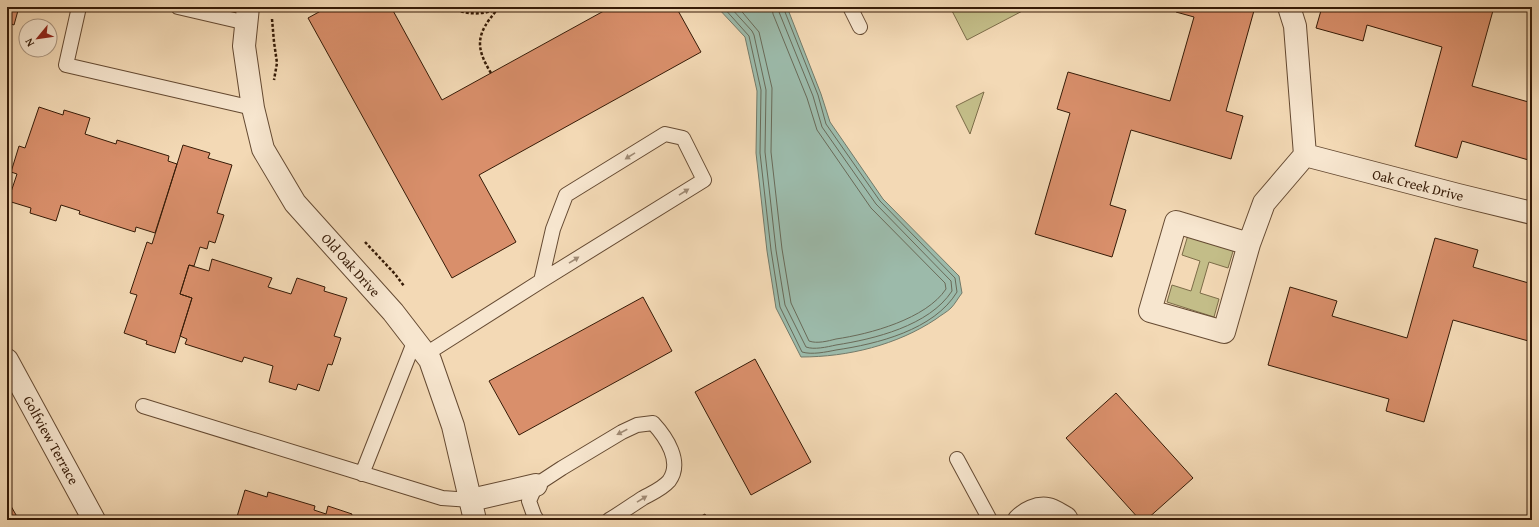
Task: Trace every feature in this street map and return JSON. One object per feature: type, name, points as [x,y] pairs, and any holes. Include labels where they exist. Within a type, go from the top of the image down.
[{"type":"street","points":[[1249,244],[1176,222],[1150,311],[1224,332],[1249,244],[1264,203],[1305,155],[1295,26],[1289,7]]},
{"type":"street","name":"Old Oak Drive","points":[[247,15],[244,46],[253,108],[263,148],[295,203],[393,312],[430,360],[453,426],[473,510]]},
{"type":"street","name":"Oak Creek Drive","points":[[1305,155],[1458,195],[1532,212]]},
{"type":"street","name":"Golfview Terrace","points":[[7,360],[94,520]]},
{"type":"street","points":[[473,510],[536,485]]},
{"type":"street","points":[[1018,520],[1036,509],[1049,509],[1067,520]]},
{"type":"lane","points":[[78,7],[66,65],[253,108]]},
{"type":"lane","points":[[178,7],[247,15]]},
{"type":"lane","points":[[850,7],[860,27]]},
{"type":"lane","points":[[362,474],[420,347],[540,281],[704,180],[683,138],[665,134],[566,195],[553,229],[540,281]]},
{"type":"lane","points":[[143,406],[442,498],[473,510]]},
{"type":"lane","points":[[537,520],[529,501],[536,485],[622,432],[637,425],[653,423],[662,432],[672,450],[674,467],[669,480],[660,489],[609,520]]},
{"type":"lane","points":[[957,459],[990,520]]},
{"type":"path","points":[[452,7],[457,11],[477,13],[497,10]]},
{"type":"path","points":[[491,73],[483,60],[479,45],[487,21],[501,7]]},
{"type":"shaded area","points":[[950,7],[1030,7],[967,40]]},
{"type":"shaded area","points":[[984,92],[970,134],[956,106]]},
{"type":"shaded area","points":[[1188,235],[1234,248],[1228,268],[1209,262],[1200,293],[1219,299],[1214,317],[1167,302],[1172,285],[1191,291],[1200,261],[1182,255]]},
{"type":"water","points":[[717,7],[787,7],[821,94],[830,122],[883,199],[959,276],[962,293],[948,311],[905,336],[872,348],[836,355],[801,357],[776,308],[767,251],[756,153],[757,91],[745,37]]},
{"type":"building","points":[[7,7],[19,7],[14,25],[9,23],[7,29]]},
{"type":"building","points":[[328,7],[391,7],[442,100],[611,7],[676,7],[701,52],[479,175],[516,242],[452,278],[308,18]]},
{"type":"building","points":[[1178,7],[1255,7],[1226,111],[1243,116],[1231,159],[1131,130],[1110,205],[1126,210],[1112,257],[1035,234],[1070,113],[1057,109],[1068,72],[1170,101],[1194,17],[1176,12]]},
{"type":"building","points":[[1322,7],[1494,7],[1472,86],[1532,103],[1532,161],[1462,141],[1457,158],[1415,146],[1442,47],[1367,25],[1363,41],[1316,28]]},
{"type":"building","points":[[39,107],[63,115],[64,110],[90,118],[85,134],[116,144],[117,140],[169,156],[168,161],[177,164],[155,233],[136,227],[135,232],[79,214],[80,211],[61,205],[56,221],[30,213],[31,208],[8,201],[17,174],[11,172],[19,146],[25,148]]},
{"type":"building","points":[[183,145],[210,153],[208,158],[232,165],[217,213],[224,215],[215,243],[209,241],[207,249],[200,247],[194,266],[189,265],[180,294],[192,298],[175,353],[146,344],[147,341],[124,333],[137,295],[130,293],[147,242],[152,244]]},
{"type":"building","points":[[1435,238],[1478,250],[1473,267],[1532,284],[1532,342],[1453,320],[1424,422],[1386,411],[1389,399],[1268,365],[1290,287],[1337,301],[1332,316],[1407,338]]},
{"type":"building","points":[[212,259],[272,278],[268,287],[291,294],[297,278],[325,287],[324,291],[347,298],[334,336],[341,338],[332,365],[328,364],[319,391],[298,384],[296,390],[269,382],[273,366],[244,357],[242,362],[185,344],[187,339],[180,336],[192,298],[180,294],[189,265],[209,271]]},
{"type":"building","points":[[643,297],[672,351],[519,435],[489,381]]},
{"type":"building","points":[[755,359],[811,462],[751,495],[695,392]]},
{"type":"building","points":[[1116,393],[1193,478],[1146,520],[1140,520],[1066,438]]},
{"type":"building","points":[[245,490],[267,497],[268,492],[315,506],[314,510],[326,514],[328,506],[352,514],[350,520],[236,520]]},
{"type":"building","points":[[8,501],[19,520],[7,520]]},
{"type":"building","points":[[705,514],[708,520],[694,520]]}]
